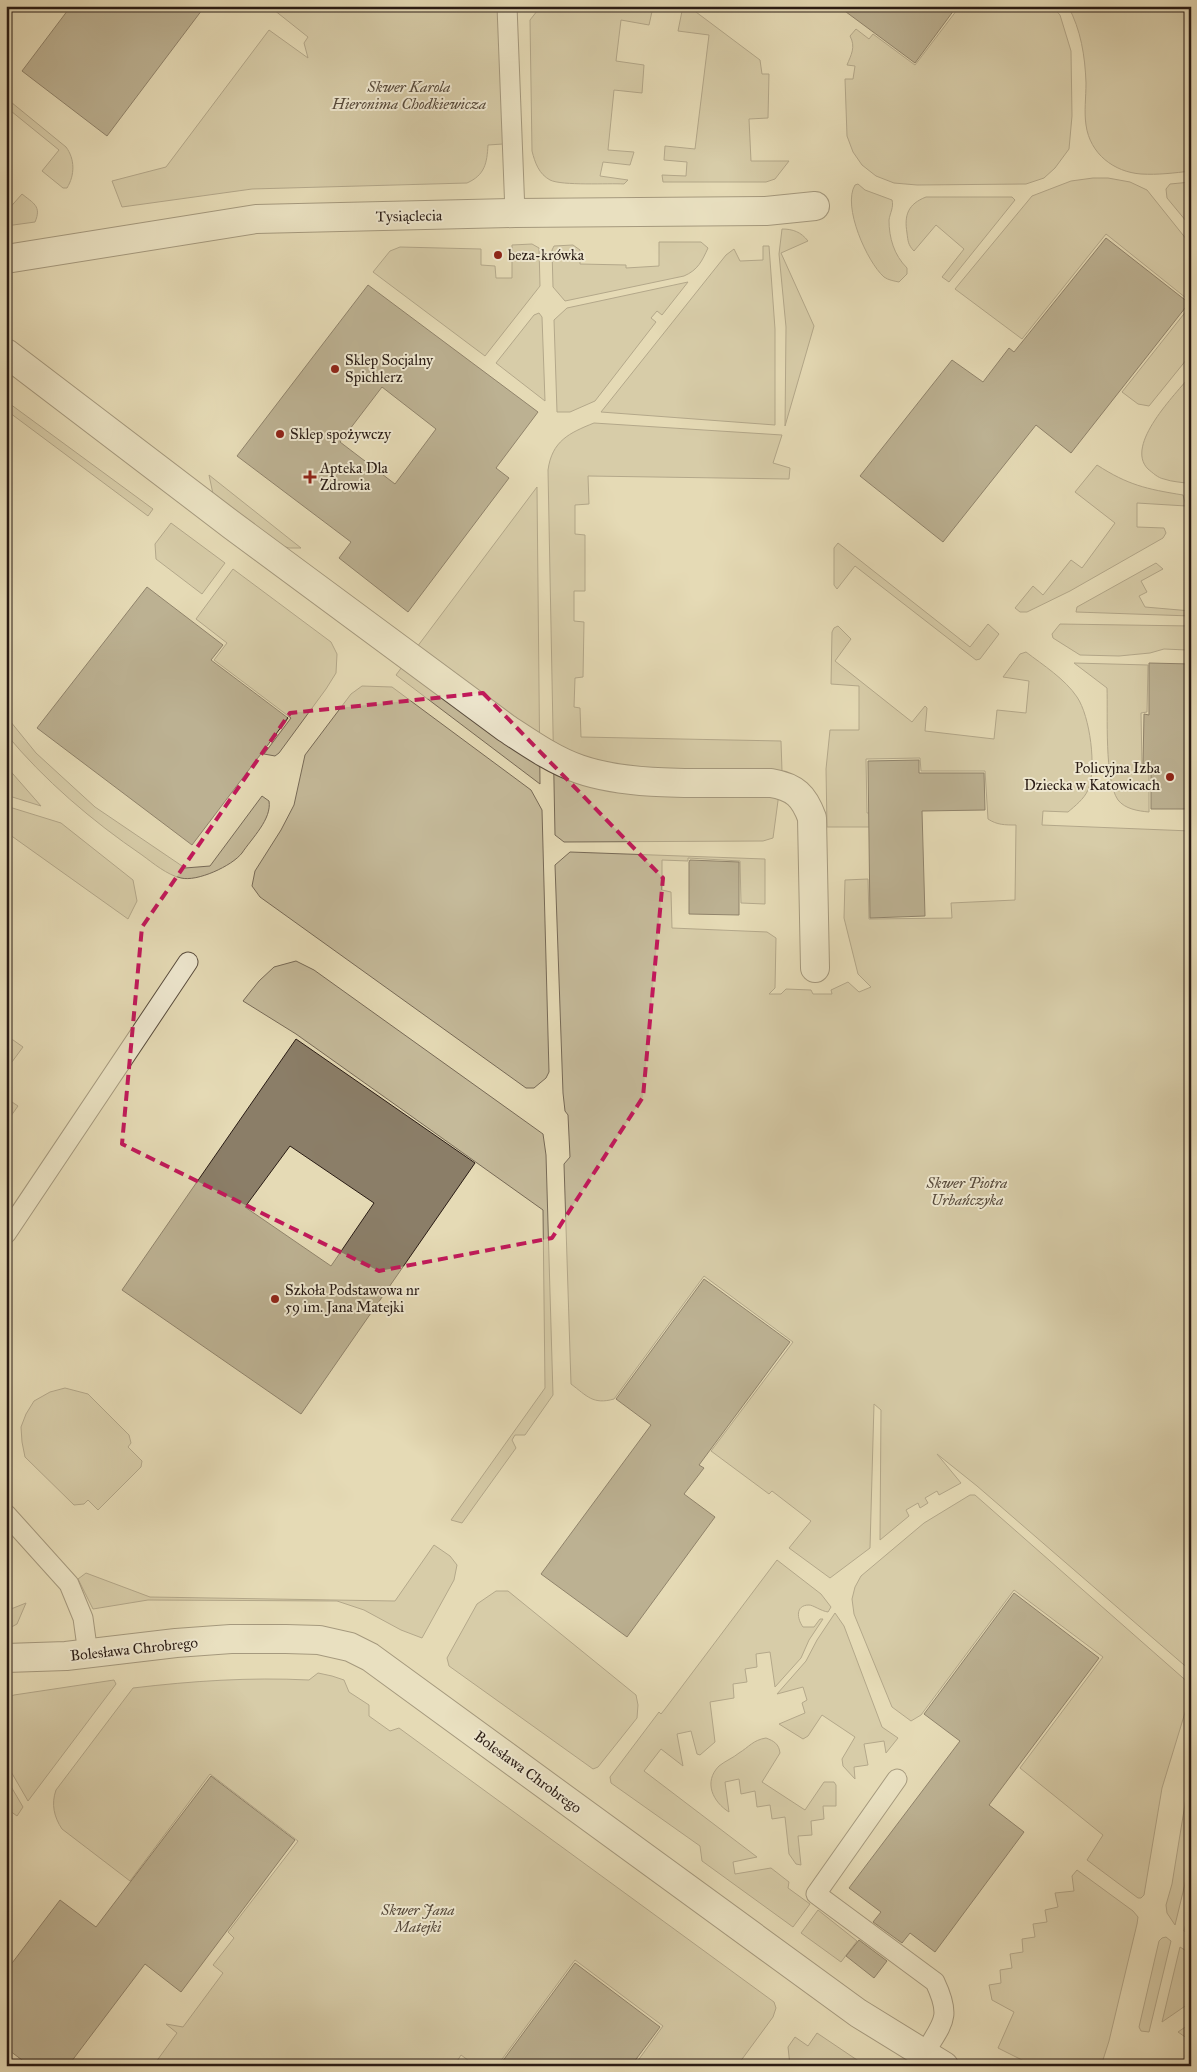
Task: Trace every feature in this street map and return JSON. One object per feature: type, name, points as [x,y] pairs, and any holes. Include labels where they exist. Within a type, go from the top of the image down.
[{"type":"street","name":"Tysiąclecia","points":[[6,259],[256,220],[515,213],[766,211],[815,206]]},
{"type":"street","points":[[6,354],[506,728],[548,754],[578,769],[611,778],[656,782],[771,783],[785,786],[798,794],[807,803],[812,818],[815,968]]},
{"type":"street","name":"Bolesława Chrobrego","points":[[6,1658],[59,1657],[176,1643],[232,1639],[319,1640],[350,1647],[370,1656],[850,2007],[934,2060]]},
{"type":"street","name":"Bolesława Chrobrego","points":[[6,1675],[59,1657]]},
{"type":"lane","points":[[508,6],[515,213]]},
{"type":"lane","points":[[6,1234],[188,962]]},
{"type":"lane","points":[[6,1514],[69,1584],[83,1618],[88,1654]]},
{"type":"lane","points":[[897,1780],[816,1894],[935,1982],[944,2002],[945,2017],[934,2060]]},
{"type":"highlighted area","points":[[483,693],[663,878],[643,1097],[552,1238],[379,1271],[122,1144],[142,927],[290,713]]},
{"type":"green space","name":"Skwer Karola Hieronima Chodkiewicza","points":[[269,6],[498,6],[503,144],[488,145],[484,168],[478,176],[467,183],[252,189],[122,207],[112,181],[166,167],[269,30],[308,58],[304,43],[308,37]]},
{"type":"green space","points":[[541,6],[653,7],[649,25],[621,20],[616,61],[644,65],[642,93],[614,90],[608,150],[634,152],[630,165],[603,162],[600,176],[628,180],[624,184],[556,182],[543,175],[536,164],[532,151],[530,20]]},
{"type":"green space","points":[[683,6],[688,6],[760,60],[762,74],[769,74],[768,118],[749,119],[751,161],[789,161],[775,179],[766,182],[663,182],[662,175],[686,176],[687,162],[664,160],[665,146],[695,149],[709,35],[678,31]]},
{"type":"green space","points":[[960,6],[1052,6],[1060,15],[1071,51],[1072,116],[1069,149],[1055,168],[1044,178],[1026,184],[917,185],[894,183],[876,176],[862,165],[853,152],[847,136],[845,79],[853,79],[855,66],[847,65],[853,47],[850,36],[856,29],[869,39],[873,34],[915,65]]},
{"type":"green space","points":[[1068,6],[1191,6],[1191,171],[1154,174],[1131,173],[1105,160],[1092,145],[1086,125],[1085,63],[1079,34]]},
{"type":"green space","points":[[6,98],[66,147],[73,167],[70,183],[67,188],[63,188],[42,171],[59,150],[6,107]]},
{"type":"green space","points":[[1108,178],[1130,182],[1147,190],[1191,245],[1191,302],[1106,234],[1022,339],[955,289],[1032,196],[1071,181]]},
{"type":"green space","points":[[1191,182],[1191,227],[1167,198],[1166,189],[1170,184]]},
{"type":"green space","points":[[858,184],[865,190],[892,200],[889,220],[891,240],[899,258],[907,268],[907,274],[899,282],[889,280],[877,270],[858,233],[852,206],[852,194],[855,185]]},
{"type":"green space","points":[[22,194],[37,208],[35,222],[6,226],[6,212]]},
{"type":"green space","points":[[926,197],[1012,197],[1015,200],[949,282],[942,277],[964,249],[936,225],[914,251],[909,243],[906,227],[907,216],[915,203]]},
{"type":"green space","points":[[782,229],[803,235],[808,241],[781,253],[814,326],[785,426],[786,327],[779,254]]},
{"type":"green space","points":[[659,242],[701,242],[708,248],[699,265],[684,276],[565,301],[553,287],[552,250],[554,246],[573,245],[580,250],[580,264],[626,265],[626,268],[659,266]]},
{"type":"green space","points":[[532,244],[539,248],[540,286],[485,356],[373,272],[390,251],[400,247],[481,249],[481,265],[495,266],[496,278],[512,278],[512,245]]},
{"type":"green space","points":[[763,246],[769,246],[775,329],[775,425],[601,412],[726,255],[734,249],[740,261],[763,260]]},
{"type":"green space","points":[[688,282],[662,315],[657,311],[651,318],[656,322],[595,401],[570,412],[557,412],[554,320],[567,308]]},
{"type":"green space","points":[[1191,305],[1191,354],[1149,406],[1138,404],[1122,392]]},
{"type":"green space","points":[[539,313],[542,317],[545,401],[496,363],[534,315]]},
{"type":"green space","points":[[1191,375],[1191,484],[1160,478],[1148,469],[1142,459],[1142,447],[1155,420]]},
{"type":"green space","points":[[6,401],[153,509],[148,516],[6,410]]},
{"type":"green space","points":[[594,423],[782,435],[773,463],[790,468],[789,479],[588,476],[589,504],[575,505],[575,534],[585,535],[585,591],[574,591],[574,621],[584,622],[583,677],[575,678],[574,707],[580,708],[581,737],[781,741],[782,771],[773,838],[763,841],[564,842],[555,835],[548,470],[553,452],[563,439],[577,430]]},
{"type":"green space","points":[[1097,465],[1128,482],[1158,491],[1183,495],[1186,506],[1137,503],[1137,527],[1164,528],[1166,533],[1163,538],[1070,591],[1027,612],[1020,612],[1015,608],[1033,586],[1043,595],[1071,560],[1082,568],[1115,523],[1075,492]]},
{"type":"green space","points":[[209,475],[301,548],[289,548],[273,543],[213,494]]},
{"type":"green space","points":[[537,487],[540,784],[396,675]]},
{"type":"green space","points":[[171,523],[225,563],[202,594],[156,559],[155,544]]},
{"type":"green space","points":[[838,543],[970,647],[988,624],[999,634],[980,659],[976,660],[855,566],[837,589],[834,585],[834,548]]},
{"type":"green space","points":[[1156,563],[1163,569],[1141,581],[1147,592],[1139,596],[1145,607],[1191,611],[1191,616],[1076,612],[1077,607]]},
{"type":"green space","points":[[233,569],[331,642],[337,654],[336,673],[275,756],[264,754],[291,718],[214,660],[227,643],[196,619]]},
{"type":"green space","points":[[1060,624],[1191,626],[1191,661],[1188,661],[1187,650],[1164,649],[1150,653],[1119,656],[1080,655],[1053,638],[1052,634]]},
{"type":"green space","name":"Skwer Piotra Urbańczyka","points":[[838,626],[851,639],[835,661],[912,722],[925,706],[927,708],[925,731],[994,739],[997,710],[1026,713],[1029,681],[1003,677],[1020,654],[1026,652],[1060,678],[1072,690],[1082,706],[1091,742],[1092,769],[1088,790],[1068,812],[1043,811],[1042,825],[1191,831],[1191,1671],[977,1486],[937,1454],[961,1483],[939,1495],[937,1491],[925,1498],[928,1503],[920,1508],[918,1503],[906,1510],[909,1516],[880,1540],[881,1410],[874,1404],[870,1548],[830,1578],[789,1548],[811,1521],[772,1491],[769,1494],[711,1451],[793,1342],[704,1276],[614,1399],[607,1401],[595,1400],[586,1396],[571,1384],[564,1164],[570,1157],[568,1115],[565,1111],[563,1093],[555,865],[570,852],[765,859],[765,904],[741,903],[740,861],[688,858],[688,861],[662,860],[662,890],[671,892],[672,928],[767,932],[776,938],[775,988],[769,994],[781,994],[786,989],[811,990],[813,994],[832,994],[831,990],[848,982],[859,992],[871,987],[858,974],[844,918],[845,880],[868,879],[869,919],[952,918],[951,903],[1015,900],[1016,825],[998,824],[988,819],[985,771],[921,771],[920,758],[866,759],[867,813],[922,812],[908,827],[827,827],[826,769],[830,730],[859,730],[859,686],[831,684],[832,632]]},
{"type":"green space","points":[[1074,663],[1148,665],[1147,712],[1141,713],[1142,766],[1149,766],[1149,812],[1128,807],[1118,800],[1114,791],[1109,763],[1107,688]]},
{"type":"green space","points":[[362,686],[392,687],[531,790],[542,810],[549,1072],[546,1078],[534,1088],[526,1088],[260,897],[252,886],[255,871],[281,830],[294,805],[305,755],[351,694]]},
{"type":"green space","points":[[6,716],[36,753],[95,807],[185,868],[210,866],[262,796],[269,801],[267,815],[260,828],[237,858],[214,872],[196,878],[181,878],[160,868],[105,828],[53,784],[6,734]]},
{"type":"green space","points":[[6,766],[41,806],[6,795]]},
{"type":"green space","points":[[6,806],[61,823],[133,880],[137,901],[128,919],[6,832]]},
{"type":"green space","points":[[296,961],[314,970],[543,1134],[546,1155],[553,1395],[525,1435],[515,1435],[512,1440],[516,1448],[462,1523],[451,1520],[545,1388],[543,1210],[296,1034],[243,1001],[259,981],[274,967]]},
{"type":"green space","points":[[6,1035],[23,1047],[6,1070]]},
{"type":"green space","points":[[6,1098],[18,1106],[6,1123]]},
{"type":"green space","points":[[65,1388],[88,1394],[129,1435],[131,1443],[128,1447],[142,1461],[141,1467],[98,1510],[88,1500],[84,1504],[74,1505],[25,1457],[21,1427],[26,1414],[34,1401],[50,1392]]},
{"type":"green space","points":[[970,1495],[975,1495],[1191,1685],[1191,1693],[1162,1788],[1144,1895],[1141,1898],[1138,1898],[1087,1860],[1103,1835],[1020,1768],[1103,1657],[1014,1590],[921,1715],[911,1721],[892,1707],[854,1614],[852,1599],[855,1587],[861,1576],[924,1523]]},
{"type":"green space","points":[[434,1545],[450,1556],[457,1565],[454,1580],[422,1638],[401,1630],[364,1610],[337,1601],[148,1600],[93,1609],[78,1579],[86,1573],[150,1597],[395,1601]]},
{"type":"green space","points":[[777,1560],[821,1594],[831,1607],[828,1612],[809,1605],[801,1607],[799,1610],[799,1620],[803,1627],[814,1627],[820,1619],[823,1619],[809,1640],[801,1658],[775,1687],[770,1652],[756,1654],[757,1667],[745,1669],[747,1682],[733,1684],[734,1698],[710,1702],[715,1742],[700,1755],[697,1754],[691,1731],[677,1734],[683,1766],[661,1749],[644,1771],[757,1857],[733,1862],[735,1874],[771,1868],[789,1882],[788,1888],[810,1904],[793,1927],[702,1861],[700,1846],[611,1783],[610,1777],[659,1712],[661,1714],[665,1709]]},
{"type":"green space","points":[[496,1591],[508,1591],[636,1695],[638,1705],[637,1718],[598,1767],[593,1769],[449,1666],[447,1658],[477,1604]]},
{"type":"green space","points":[[26,1603],[17,1624],[6,1630],[6,1611]]},
{"type":"green space","points":[[835,1613],[844,1626],[882,1727],[898,1738],[886,1753],[884,1741],[864,1744],[868,1765],[854,1767],[855,1779],[843,1766],[842,1759],[855,1737],[822,1715],[808,1736],[803,1739],[779,1724],[805,1713],[802,1703],[807,1700],[803,1687],[777,1694],[806,1661]]},
{"type":"green space","name":"Skwer Jana Matejki","points":[[318,1673],[344,1680],[349,1692],[369,1705],[369,1716],[390,1731],[399,1728],[774,2002],[776,2008],[773,2017],[737,2066],[634,2066],[663,2026],[575,1960],[497,2066],[476,2066],[461,2055],[454,2066],[153,2066],[177,2033],[166,2024],[183,2027],[223,1973],[213,1965],[234,1938],[228,1932],[298,1841],[210,1774],[130,1881],[62,1829],[54,1810],[56,1790],[133,1688],[221,1680],[309,1680]]},
{"type":"green space","points":[[114,1680],[116,1684],[28,1801],[6,1763],[6,1698],[14,1695]]},
{"type":"green space","points":[[766,1738],[776,1743],[780,1753],[762,1782],[805,1810],[824,1782],[834,1782],[836,1785],[836,1806],[823,1806],[824,1819],[811,1821],[812,1835],[798,1836],[801,1865],[796,1864],[789,1854],[785,1817],[772,1819],[770,1805],[757,1807],[755,1791],[741,1794],[739,1779],[725,1782],[729,1812],[718,1803],[712,1791],[712,1779],[714,1772],[719,1766],[754,1742]]},
{"type":"green space","points":[[6,1778],[23,1807],[17,1816],[6,1808]]},
{"type":"green space","points":[[1191,1791],[1191,1859],[1175,1925],[1167,1913],[1166,1905],[1172,1884],[1186,1798]]},
{"type":"green space","points":[[1077,1870],[1133,1911],[1138,1917],[1137,1924],[1109,2041],[1101,2066],[1034,2066],[998,2048],[1014,2012],[992,2000],[989,1985],[1001,1983],[1000,1970],[1012,1968],[1010,1954],[1023,1952],[1022,1939],[1035,1937],[1033,1924],[1047,1922],[1045,1910],[1058,1907],[1055,1893],[1074,1891],[1072,1876]]},
{"type":"green space","points":[[1191,1904],[1191,1936],[1184,1931]]},
{"type":"green space","points":[[818,1910],[857,1941],[841,1962],[801,1933]]},
{"type":"green space","points":[[1166,1937],[1171,1941],[1149,2032],[1141,2031],[1139,2027],[1159,1941]]},
{"type":"green space","points":[[1180,1947],[1191,1954],[1191,2002],[1162,2022]]},
{"type":"green space","points":[[1191,2023],[1191,2041],[1178,2032]]},
{"type":"green space","points":[[817,2033],[866,2066],[790,2066],[788,2047],[795,2037],[808,2046]]},
{"type":"building","points":[[71,6],[205,6],[107,136],[22,71]]},
{"type":"building","points":[[838,6],[957,6],[915,63]]},
{"type":"building","points":[[1106,238],[1189,303],[1071,453],[1036,425],[943,542],[860,476],[952,360],[983,382],[1009,348],[1014,352]]},
{"type":"building","points":[[368,285],[538,412],[496,468],[509,478],[408,612],[339,558],[351,542],[237,456]],"holes":[[[382,387],[436,429],[395,484],[340,442]]]},
{"type":"building","points":[[147,587],[223,645],[211,660],[288,718],[192,845],[37,728]]},
{"type":"building","points":[[1149,663],[1191,664],[1191,809],[1151,809],[1151,764],[1143,764],[1144,714],[1149,715]]},
{"type":"building","points":[[919,760],[919,773],[984,773],[985,810],[922,811],[925,916],[870,918],[868,761]]},
{"type":"building","points":[[690,860],[739,862],[739,915],[689,914]]},
{"type":"building","points":[[296,1039],[475,1163],[301,1414],[122,1290]],"holes":[[[290,1146],[374,1203],[331,1266],[245,1207]]]},
{"type":"building","points":[[704,1279],[790,1342],[699,1465],[704,1468],[684,1494],[715,1517],[627,1637],[541,1574],[651,1425],[616,1399]]},
{"type":"building","points":[[1014,1593],[1099,1658],[989,1805],[1024,1832],[935,1952],[910,1933],[902,1943],[873,1922],[881,1912],[849,1888],[960,1741],[924,1714]]},
{"type":"building","points":[[211,1776],[295,1840],[181,1992],[145,1964],[68,2066],[30,2066],[6,2048],[6,1971],[60,1900],[96,1927]]},
{"type":"building","points":[[859,1940],[887,1961],[874,1978],[846,1956]]},
{"type":"building","points":[[575,1963],[660,2027],[631,2066],[499,2066]]},
{"type":"place","name":"beza-krówka","points":[[498,255]]},
{"type":"place","name":"Sklep Socjalny Spichlerz","points":[[335,369]]},
{"type":"place","name":"Sklep spożywczy","points":[[280,434]]},
{"type":"place","name":"Apteka Dla Zdrowia","points":[[310,477]]},
{"type":"place","name":"Policyjna Izba Dziecka w Katowicach","points":[[1170,777]]},
{"type":"place","name":"Szkoła Podstawowa nr 59 im. Jana Matejki","points":[[275,1299]]}]
